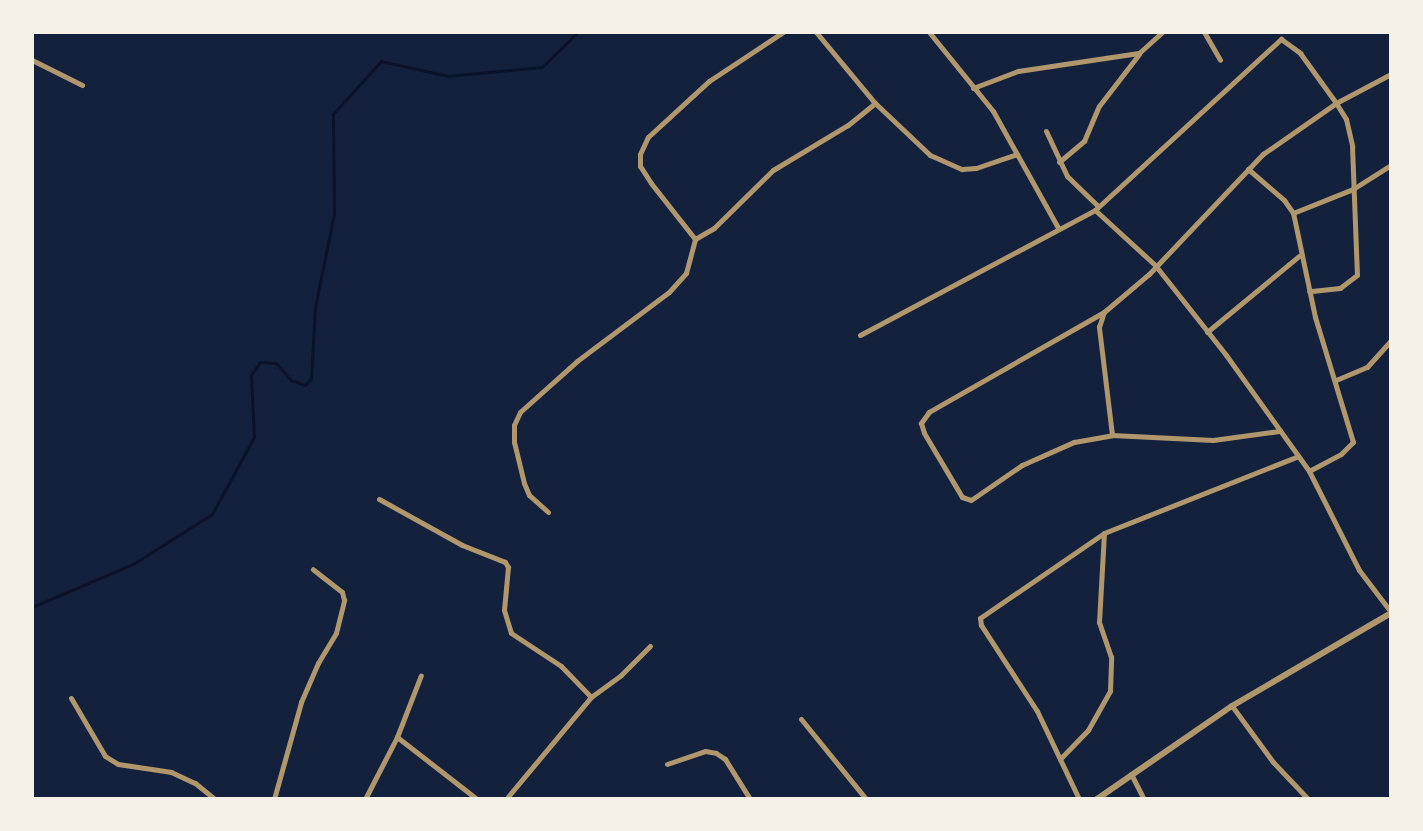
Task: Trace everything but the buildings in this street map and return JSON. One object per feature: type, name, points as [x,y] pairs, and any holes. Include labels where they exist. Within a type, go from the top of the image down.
[{"type":"street","points":[[695,239],[640,166],[640,154],[648,137],[709,81],[783,32]]},
{"type":"street","points":[[816,32],[875,103],[916,145],[962,169],[976,168],[1017,154]]},
{"type":"street","points":[[929,32],[993,111],[1058,228]]},
{"type":"street","points":[[1059,162],[1084,141],[1099,106],[1139,53],[1162,32]]},
{"type":"street","points":[[1204,32],[1220,60]]},
{"type":"street","points":[[860,335],[1097,208],[1282,36],[1300,53],[1336,103],[1351,132],[1357,275],[1340,288],[1309,291]]},
{"type":"street","points":[[973,88],[1018,71],[1139,53]]},
{"type":"street","points":[[32,60],[82,85]]},
{"type":"street","points":[[1280,431],[1213,440],[1112,435],[1074,442],[1022,465],[971,500],[962,497],[954,486],[921,423],[929,412],[1104,312],[1155,265],[1263,154],[1336,103],[1391,74]]},
{"type":"street","points":[[548,512],[529,495],[524,483],[514,442],[514,425],[520,412],[577,361],[669,292],[686,273],[695,239],[714,228],[773,170],[848,125],[875,103]]},
{"type":"street","points":[[1046,131],[1059,162],[1079,191],[1155,265],[1309,471],[1359,570],[1391,612],[1232,706],[1097,799]]},
{"type":"street","points":[[1293,213],[1353,189],[1391,165]]},
{"type":"street","points":[[1248,169],[1284,200],[1293,213],[1299,256],[1353,442],[1341,454],[1309,471]]},
{"type":"street","points":[[1207,332],[1299,256]]},
{"type":"street","points":[[1104,312],[1099,327],[1112,435]]},
{"type":"street","points":[[1336,380],[1367,367],[1391,340]]},
{"type":"street","points":[[1079,799],[1037,711],[981,625],[980,618],[1104,533],[1298,456]]},
{"type":"street","points":[[379,499],[462,545],[505,562],[508,567],[504,610],[511,633],[561,666],[591,697]]},
{"type":"street","points":[[1060,759],[1088,730],[1110,691],[1111,657],[1099,622],[1104,533]]},
{"type":"street","points":[[274,799],[301,702],[318,663],[336,633],[344,600],[342,592],[313,569]]},
{"type":"street","points":[[506,799],[591,697],[650,646]]},
{"type":"street","points":[[365,799],[397,737],[421,675]]},
{"type":"street","points":[[71,698],[105,756],[118,764],[171,772],[195,783],[215,799]]},
{"type":"street","points":[[1232,706],[1273,762],[1308,799]]},
{"type":"street","points":[[801,719],[866,799]]},
{"type":"street","points":[[397,737],[477,799]]},
{"type":"street","points":[[667,764],[705,751],[716,753],[725,759],[750,799]]},
{"type":"street","points":[[1131,773],[1144,799]]},
{"type":"waterway","points":[[32,607],[133,564],[212,514],[254,437],[251,375],[260,362],[276,363],[291,380],[305,385],[311,379],[315,307],[334,214],[333,114],[381,61],[448,76],[542,67],[578,32]]}]
